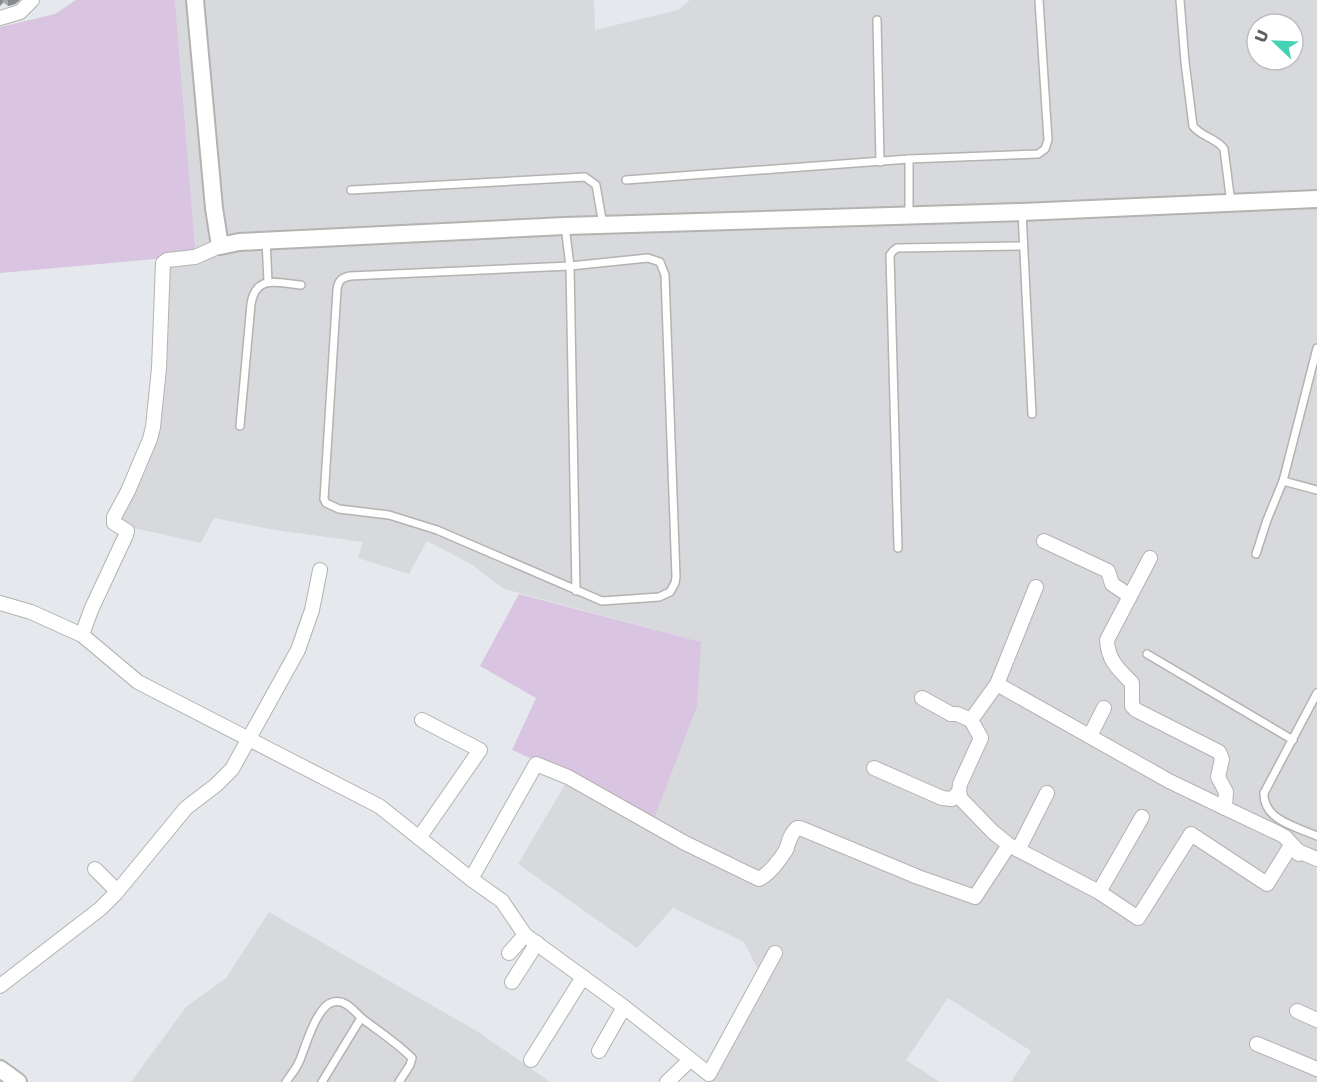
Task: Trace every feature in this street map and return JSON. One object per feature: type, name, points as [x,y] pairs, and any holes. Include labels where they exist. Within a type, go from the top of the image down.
[{"type":"street","points":[[0,18],[20,12],[32,0]]},
{"type":"street","points":[[195,0],[214,208],[220,246]]},
{"type":"street","points":[[82,635],[91,610],[126,535],[127,531],[114,523],[114,517],[128,491],[153,427],[159,369],[163,263],[167,260],[195,257],[231,243],[266,240],[565,226],[1022,212],[1317,199]]},
{"type":"street","points":[[1044,541],[1108,571],[1112,584],[1130,597]]},
{"type":"street","points":[[1150,558],[1109,636],[1108,650],[1120,673],[1132,683],[1132,705],[1136,710],[1221,754],[1218,777],[1226,792],[1226,808]]},
{"type":"street","points":[[0,986],[100,909],[186,808],[216,785],[232,769],[298,650],[312,610],[320,570]]},
{"type":"street","points":[[971,720],[997,684],[1036,587]]},
{"type":"street","points":[[0,603],[31,612],[82,635],[138,682],[379,806],[502,901],[525,935],[624,1007],[690,1060],[707,1078],[775,953]]},
{"type":"street","points":[[997,684],[1169,780],[1278,833],[1289,840],[1298,851],[1317,860]]},
{"type":"street","points":[[922,698],[951,714],[971,720],[981,738],[960,784],[961,799],[971,811],[1014,848],[1099,892],[1138,918],[1191,834],[1267,884],[1290,847],[1299,855],[1317,860]]},
{"type":"street","points":[[1090,736],[1104,708]]},
{"type":"street","points":[[419,838],[480,750],[422,720]]},
{"type":"street","points":[[471,879],[536,764],[568,777],[685,843],[754,878],[763,877],[776,863],[785,852],[797,828],[918,877],[975,897],[1014,848],[1047,793]]},
{"type":"street","points":[[874,768],[942,798],[952,799],[959,792]]},
{"type":"street","points":[[1099,892],[1142,817]]},
{"type":"street","points":[[95,869],[117,891]]},
{"type":"street","points":[[509,953],[525,935]]},
{"type":"street","points":[[512,982],[537,944]]},
{"type":"street","points":[[531,1060],[583,977]]},
{"type":"street","points":[[599,1050],[624,1007]]},
{"type":"street","points":[[1297,1011],[1317,1020]]},
{"type":"street","points":[[1257,1044],[1317,1069]]},
{"type":"street","points":[[667,1082],[690,1060]]},
{"type":"street","points":[[0,1069],[18,1082]]},
{"type":"lane","points":[[626,180],[909,159],[1038,153],[1045,149],[1048,140],[1039,0]]},
{"type":"lane","points":[[1180,0],[1193,126],[1198,132],[1219,143],[1224,149],[1231,203]]},
{"type":"lane","points":[[876,20],[880,162]]},
{"type":"lane","points":[[909,159],[909,215]]},
{"type":"lane","points":[[351,190],[585,177],[593,182],[598,190],[603,225]]},
{"type":"lane","points":[[1022,212],[1032,414]]},
{"type":"lane","points":[[565,226],[570,266],[576,591]]},
{"type":"lane","points":[[266,240],[268,282]]},
{"type":"lane","points":[[898,548],[890,255],[897,248],[1023,246]]},
{"type":"lane","points":[[648,258],[660,262],[664,267],[675,583],[670,592],[659,597],[602,601],[576,591],[437,530],[388,515],[339,509],[326,503],[324,500],[336,290],[340,281],[350,276],[570,266],[648,258]]},
{"type":"lane","points":[[240,426],[250,304],[255,290],[268,282],[301,285]]},
{"type":"lane","points":[[1256,554],[1283,481],[1317,348]]},
{"type":"lane","points":[[1283,481],[1317,490]]},
{"type":"lane","points":[[1147,654],[1293,740]]},
{"type":"lane","points":[[1317,693],[1264,793],[1267,809],[1281,820],[1317,836]]},
{"type":"lane","points":[[286,1082],[298,1064],[313,1026],[327,1005],[332,1002],[345,1004],[353,1009],[361,1018],[412,1058],[399,1082]]},
{"type":"lane","points":[[322,1082],[361,1018]]},
{"type":"shaded area","points":[[76,0],[175,0],[196,259],[166,258],[0,273],[0,27],[55,14]]},
{"type":"shaded area","points":[[175,0],[594,0],[595,30],[678,10],[690,0],[1317,0],[1317,1082],[1011,1082],[1031,1051],[948,998],[906,1060],[940,1082],[713,1082],[764,982],[744,942],[673,908],[637,948],[518,864],[570,776],[701,642],[504,589],[471,564],[427,541],[409,574],[358,558],[363,542],[275,530],[214,518],[201,543],[112,523],[155,438],[166,258],[196,258]]},
{"type":"shaded area","points":[[519,594],[701,642],[697,706],[653,821],[570,776],[512,750],[536,698],[480,666]]},
{"type":"shaded area","points":[[269,912],[480,1033],[550,1082],[131,1082],[186,1007],[226,978]]}]
